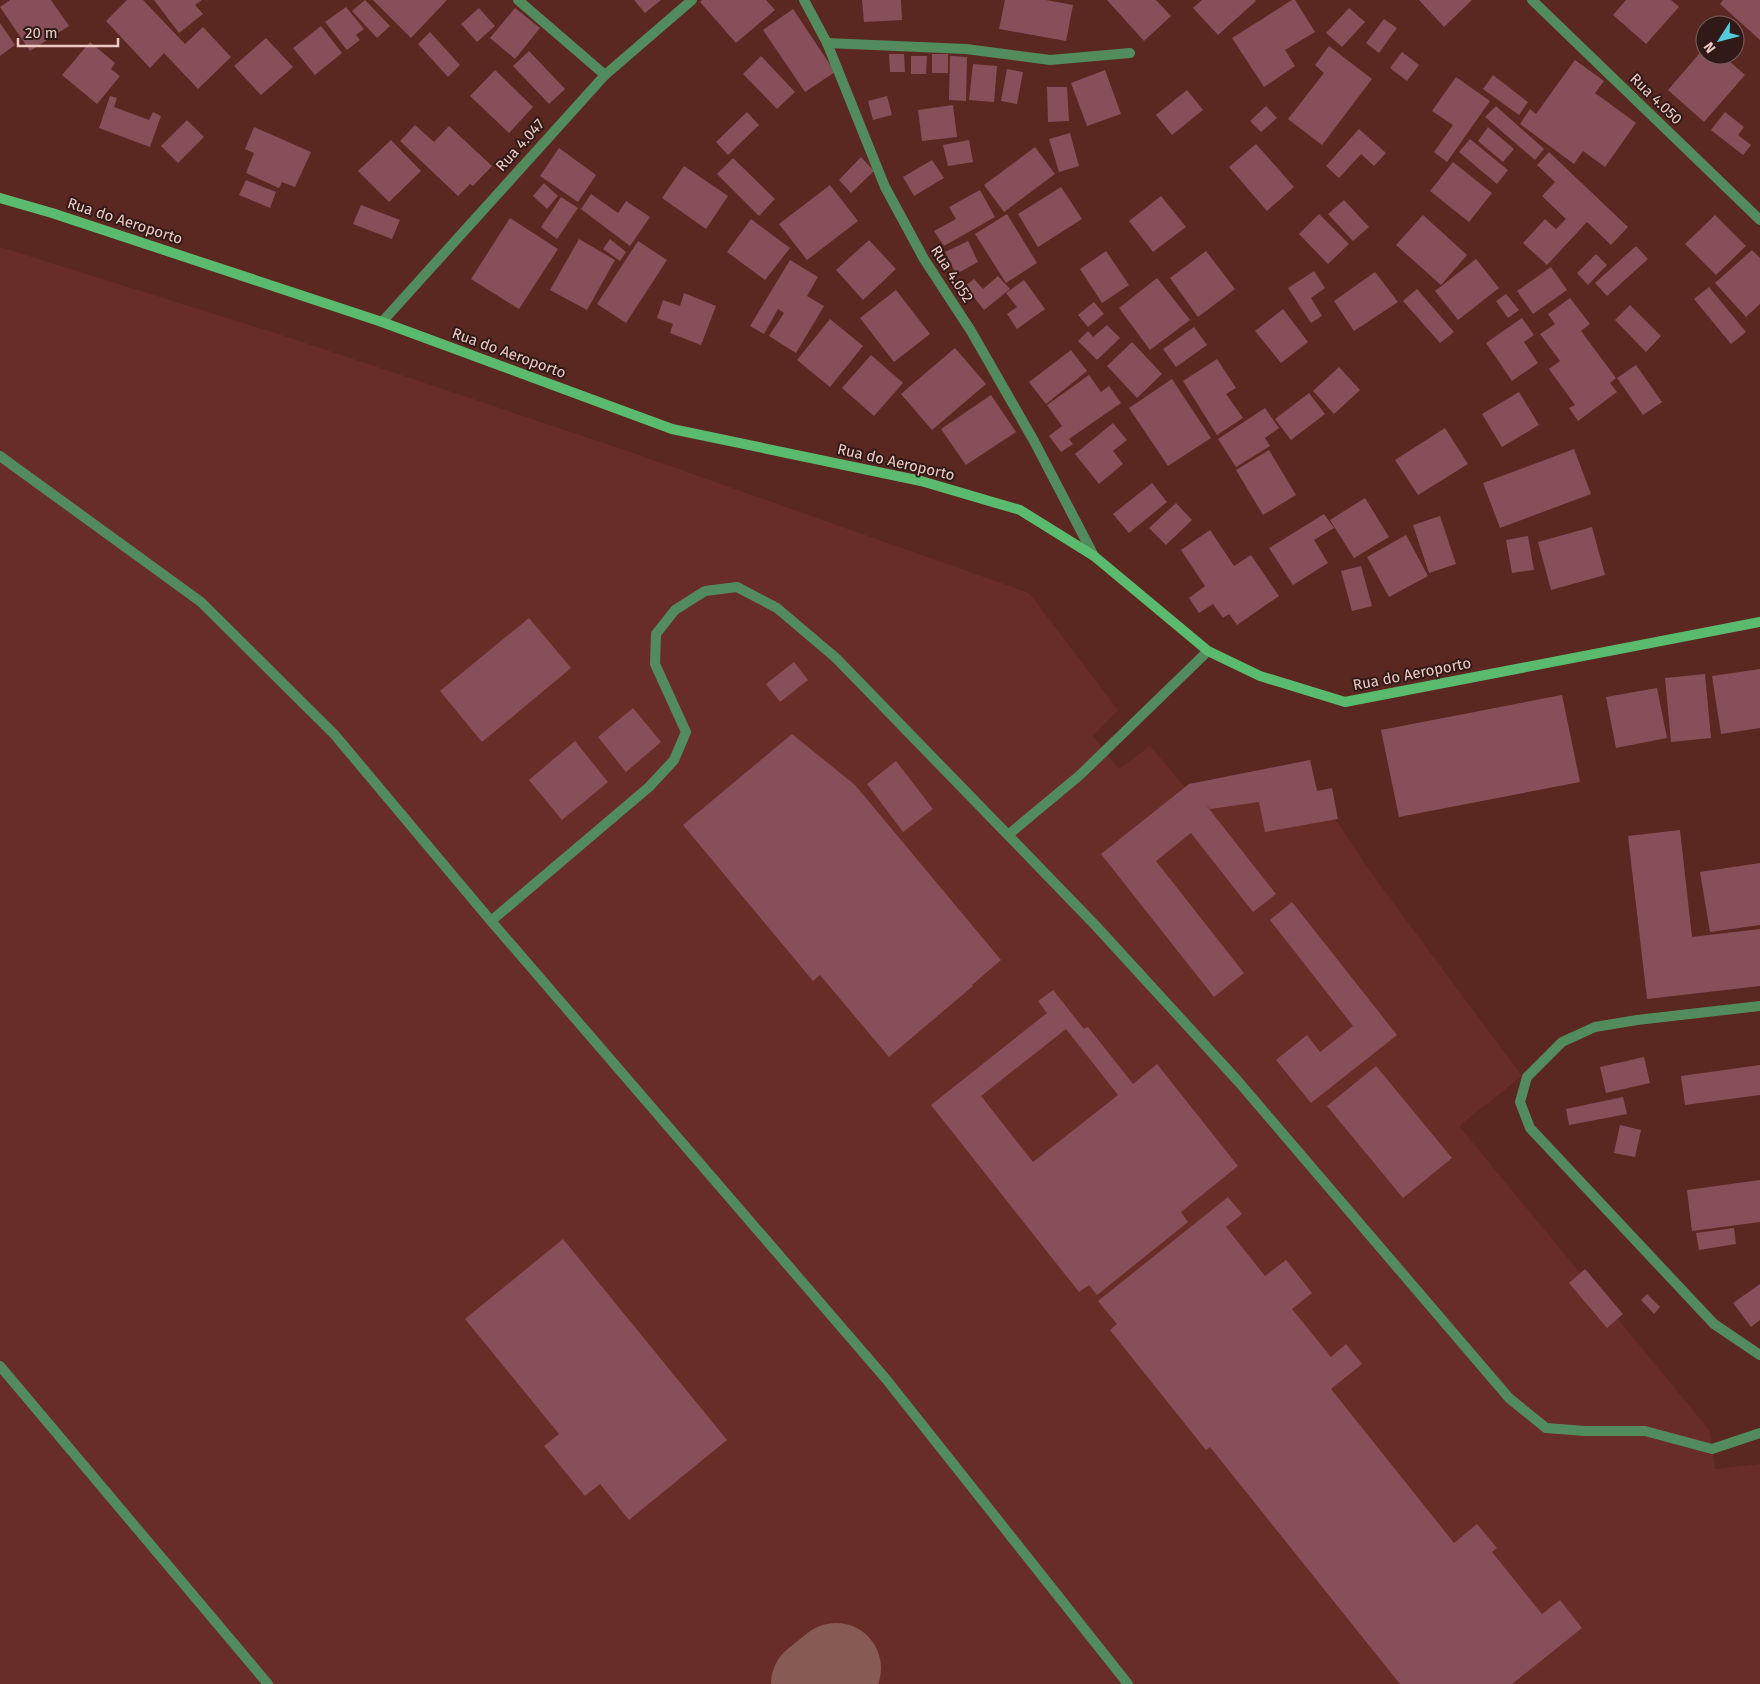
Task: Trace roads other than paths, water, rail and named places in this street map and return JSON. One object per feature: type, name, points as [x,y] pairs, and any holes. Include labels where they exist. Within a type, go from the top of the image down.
[{"type":"main road","name":"Rua do Aeroporto","points":[[0,198],[52,213],[382,322],[672,429],[921,481],[1020,510],[1094,556],[1208,651],[1260,676],[1345,702],[1760,622]]},
{"type":"street","points":[[518,0],[605,75]]},
{"type":"street","name":"Rua 4.047","points":[[382,322],[605,75],[692,0]]},
{"type":"street","name":"Rua 4.052","points":[[804,0],[827,43],[884,188],[924,259],[971,331],[1034,440],[1094,556]]},
{"type":"street","name":"Rua 4.050","points":[[1532,0],[1760,220]]},
{"type":"street","points":[[827,43],[966,50],[1050,60],[1130,52]]},
{"type":"street","points":[[0,456],[201,602],[334,734],[491,920],[886,1379],[1128,1684]]},
{"type":"street","points":[[491,920],[648,787],[674,760],[686,732],[655,664],[656,634],[675,610],[705,591],[737,587],[777,608],[836,658],[1096,926],[1237,1080],[1509,1398],[1546,1428],[1585,1431],[1645,1431],[1712,1449],[1760,1433]]},
{"type":"street","points":[[1008,835],[1080,775],[1208,651]]},
{"type":"street","points":[[1760,1006],[1595,1027],[1562,1042],[1527,1077],[1520,1102],[1530,1128],[1714,1324],[1760,1355]]},
{"type":"street","points":[[0,1366],[268,1684]]}]
